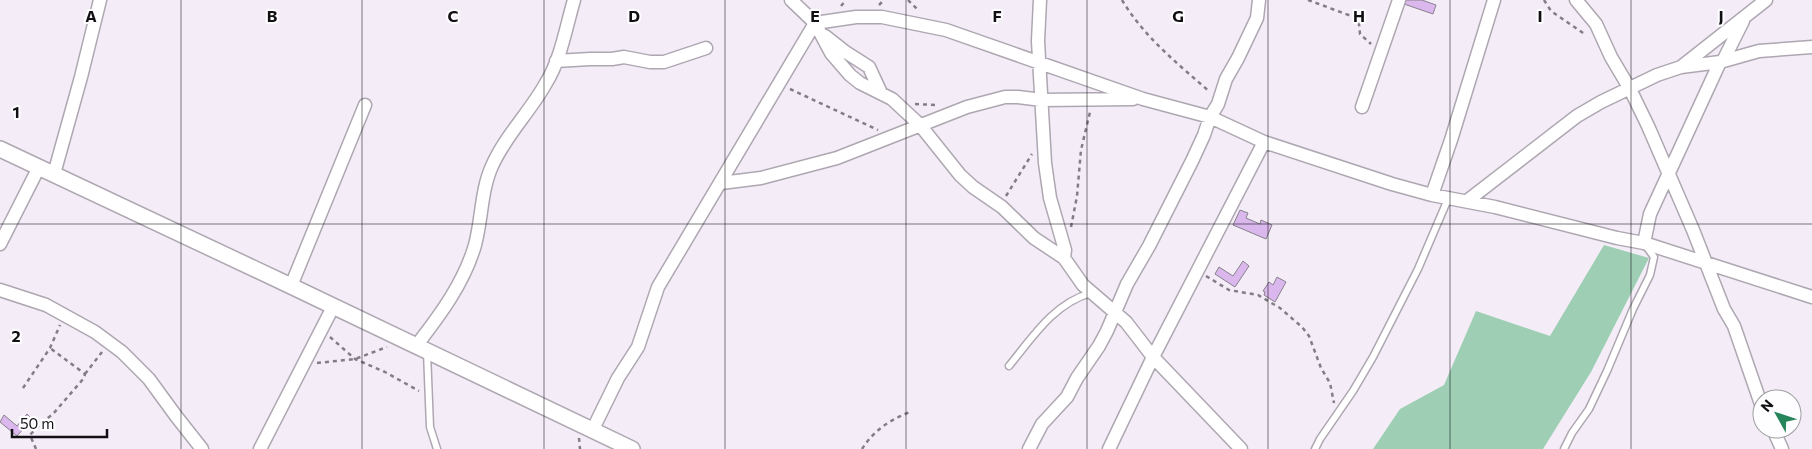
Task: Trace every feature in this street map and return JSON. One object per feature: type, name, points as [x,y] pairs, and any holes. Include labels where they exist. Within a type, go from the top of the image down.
[{"type":"street","points":[[54,174],[100,0]]},
{"type":"street","points":[[422,349],[467,268],[475,245],[485,192],[492,167],[506,142],[539,96],[548,80],[574,0]]},
{"type":"street","points":[[791,0],[844,51],[869,67],[887,96]]},
{"type":"street","points":[[1040,0],[1038,41],[1047,180],[1064,250],[1064,258]]},
{"type":"street","points":[[1029,449],[1042,424],[1067,398],[1077,378],[1099,346],[1116,312],[1126,284],[1149,246],[1192,161],[1210,117],[1218,104],[1226,79],[1257,18],[1259,0]]},
{"type":"street","points":[[1362,107],[1399,0]]},
{"type":"street","points":[[1432,195],[1494,0]]},
{"type":"street","points":[[1576,0],[1596,24],[1611,57],[1630,89],[1668,173],[1724,309],[1734,326],[1756,389]]},
{"type":"street","points":[[1681,67],[1766,0]]},
{"type":"street","points":[[592,431],[618,378],[638,347],[658,287],[780,84],[818,28],[866,16],[898,19],[946,30],[1143,99],[1210,117],[1264,142],[1392,184],[1448,199],[1467,201],[1644,243],[1812,297]]},
{"type":"street","points":[[1644,243],[1650,214],[1668,173],[1722,60],[1744,19]]},
{"type":"street","points":[[818,28],[832,53],[850,75],[860,83],[887,96],[920,125],[960,175],[973,187],[1002,207],[1034,238],[1064,258],[1076,276],[1092,293],[1126,322],[1153,357],[1241,449]]},
{"type":"street","points":[[1467,201],[1577,116],[1657,75],[1681,67],[1759,51],[1812,47]]},
{"type":"street","points":[[556,60],[624,57],[650,62],[664,62],[706,48]]},
{"type":"street","points":[[721,184],[761,178],[837,158],[967,107],[1005,97],[1018,96],[1042,100],[1143,99]]},
{"type":"street","points":[[291,286],[365,105]]},
{"type":"street","points":[[1109,449],[1153,357],[1264,142]]},
{"type":"street","points":[[0,149],[632,449]]},
{"type":"street","points":[[0,244],[39,167]]},
{"type":"street","points":[[0,290],[37,301],[62,313],[95,332],[122,352],[150,380],[202,449]]},
{"type":"street","points":[[260,449],[333,307]]},
{"type":"lane","points":[[1315,448],[1353,391],[1389,326],[1418,269],[1448,199]]},
{"type":"lane","points":[[1564,449],[1572,432],[1598,392],[1633,309],[1650,275],[1654,257],[1644,243]]},
{"type":"lane","points":[[1009,366],[1059,309],[1078,296],[1092,293]]},
{"type":"lane","points":[[422,349],[429,396],[430,427],[437,449]]},
{"type":"path","points":[[1122,0],[1140,26],[1162,51],[1210,93],[1218,104]]},
{"type":"path","points":[[1308,0],[1357,20],[1360,34],[1372,45],[1377,62]]},
{"type":"path","points":[[1544,0],[1551,11],[1579,29],[1591,40]]},
{"type":"path","points":[[780,84],[892,136]]},
{"type":"path","points":[[887,96],[915,104],[941,106]]},
{"type":"path","points":[[1071,230],[1077,196],[1081,150],[1094,99]]},
{"type":"path","points":[[1198,270],[1229,290],[1250,293],[1266,300],[1280,308],[1302,327],[1309,336],[1321,368],[1332,387],[1337,414]]},
{"type":"path","points":[[23,388],[50,348],[59,330],[62,313]]},
{"type":"path","points":[[322,329],[355,359],[385,372],[429,396]]},
{"type":"path","points":[[300,370],[321,362],[339,362],[355,359],[381,350],[399,338]]},
{"type":"path","points":[[36,449],[30,435],[41,422],[53,414],[84,378],[85,374],[110,343]]},
{"type":"path","points":[[50,348],[85,374]]},
{"type":"path","points":[[862,449],[872,436],[886,424],[910,412]]},
{"type":"green space","points":[[1604,245],[1649,258],[1591,372],[1543,449],[1373,449],[1400,409],[1444,385],[1476,311],[1550,336]]},
{"type":"building","points":[[1406,0],[1422,0],[1436,5],[1433,14],[1404,4]]},
{"type":"building","points":[[1240,210],[1248,213],[1246,218],[1260,224],[1261,220],[1272,225],[1266,239],[1233,225]]},
{"type":"building","points":[[1243,261],[1249,266],[1235,287],[1215,274],[1219,267],[1233,276]]},
{"type":"building","points":[[1277,277],[1286,282],[1275,302],[1264,295],[1265,292],[1263,291],[1269,282],[1273,285]]},
{"type":"building","points":[[27,414],[32,419],[17,436],[0,422],[4,415],[17,426]]}]
